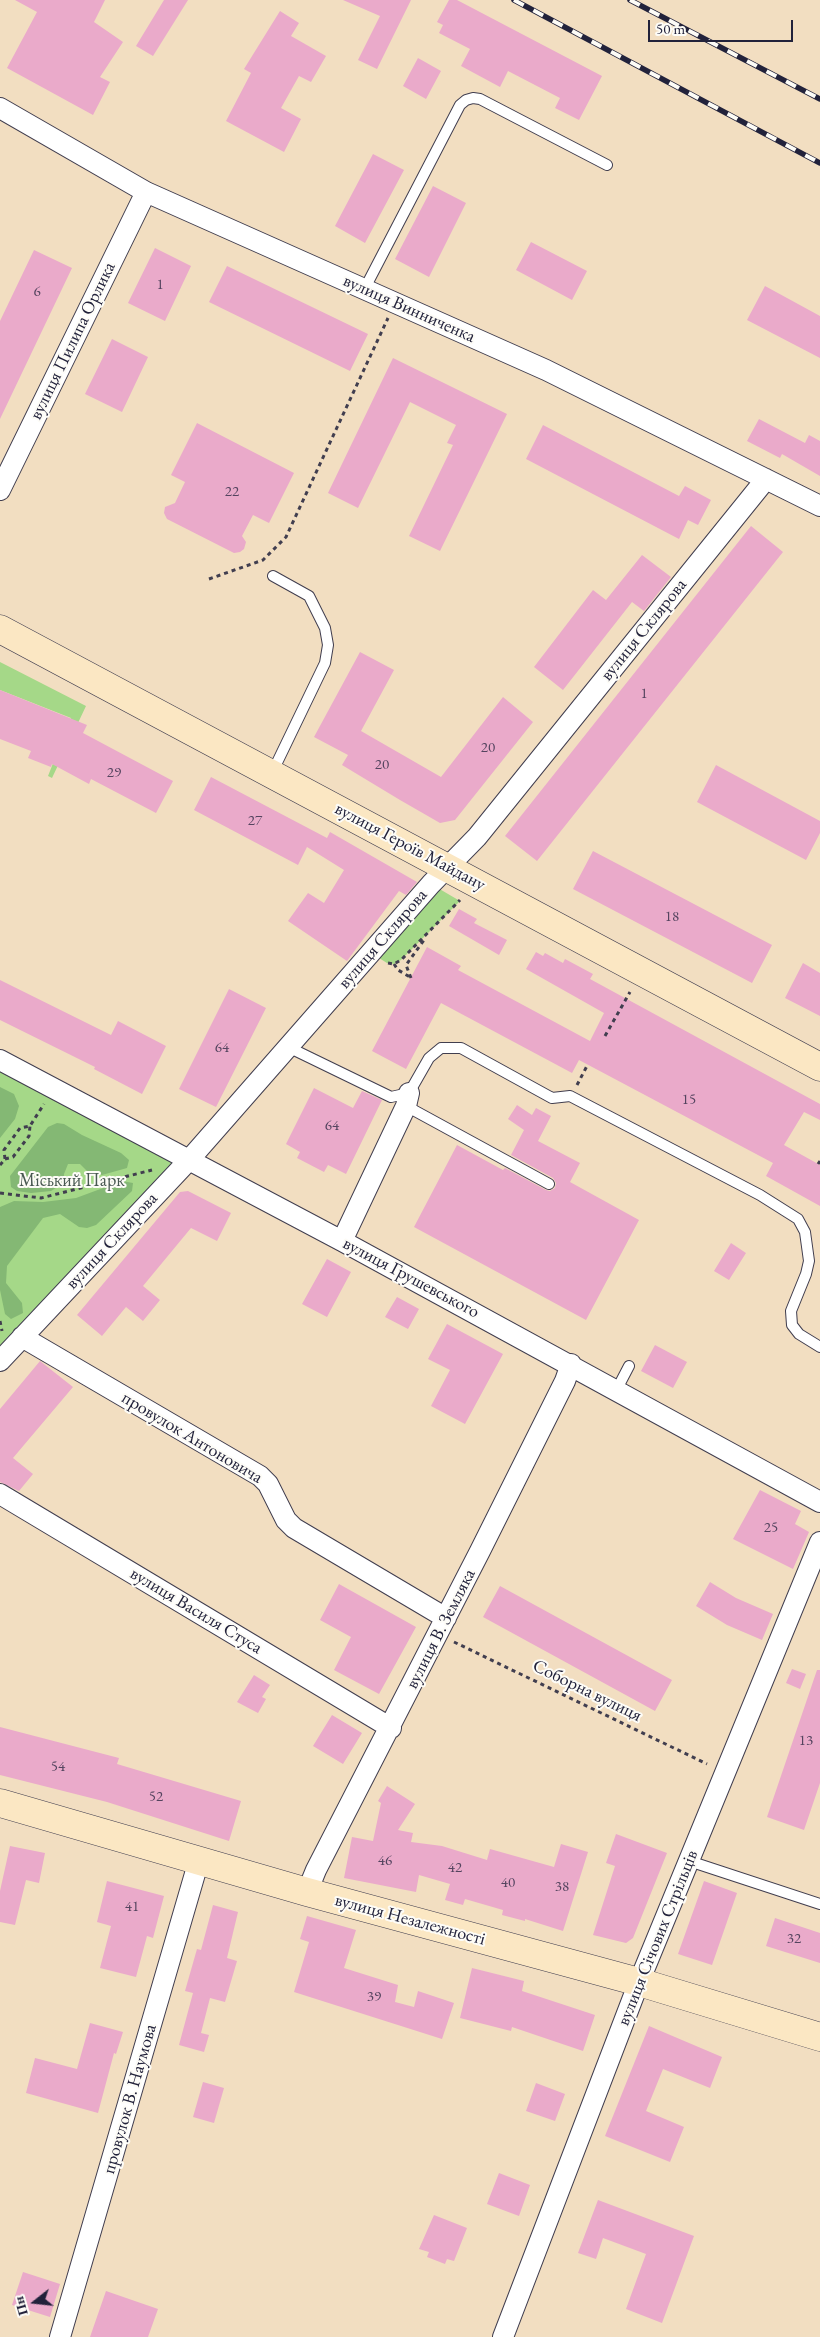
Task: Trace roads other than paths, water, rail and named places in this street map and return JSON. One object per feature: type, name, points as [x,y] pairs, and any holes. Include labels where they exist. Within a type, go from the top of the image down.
[{"type":"street","name":"вулиця Винниченка","points":[[0,108],[146,192],[546,370],[820,506]]},
{"type":"street","name":"вулиця Пилипа Орлика","points":[[0,490],[146,192]]},
{"type":"street","name":"вулиця Склярова","points":[[0,1361],[188,1160],[447,866],[477,838],[766,479]]},
{"type":"street","name":"вулиця Героїв Майдану","points":[[0,629],[447,866],[820,1067]]},
{"type":"street","name":"вулиця Грушевського","points":[[0,1060],[571,1364],[820,1502]]},
{"type":"street","points":[[342,1241],[408,1100]]},
{"type":"street","name":"провулок Антоновича","points":[[22,1337],[260,1476],[268,1484],[286,1520],[294,1528],[442,1626]]},
{"type":"street","name":"вулиця В. Земляка","points":[[307,1892],[316,1870],[391,1728],[565,1381],[571,1364]]},
{"type":"street","name":"вулиця Василя Стуса","points":[[0,1494],[391,1728]]},
{"type":"street","name":"вулиця Січових Стрільців","points":[[503,2337],[639,1982],[820,1542]]},
{"type":"street","name":"вулиця Незалежності","points":[[0,1803],[307,1892],[639,1982],[820,2037]]},
{"type":"street","name":"провулок В. Наумова","points":[[60,2337],[199,1860]]},
{"type":"lane","points":[[365,288],[460,105],[466,100],[480,99],[607,166]]},
{"type":"lane","points":[[272,774],[325,663],[328,645],[325,628],[309,596],[274,576]]},
{"type":"lane","points":[[288,1047],[391,1097],[408,1100],[549,1184]]},
{"type":"lane","points":[[408,1100],[429,1058],[441,1048],[461,1048],[552,1098],[570,1096],[760,1195],[798,1220],[805,1232],[810,1261],[791,1311],[792,1325],[799,1334],[820,1348]]},
{"type":"lane","points":[[617,1389],[629,1366]]},
{"type":"lane","points":[[689,1862],[820,1904]]},
{"type":"railway","points":[[514,0],[820,163]]},
{"type":"railway","points":[[630,0],[820,99]]},
{"type":"park label","name":"Міський Парк","points":[[72,1181]]}]
